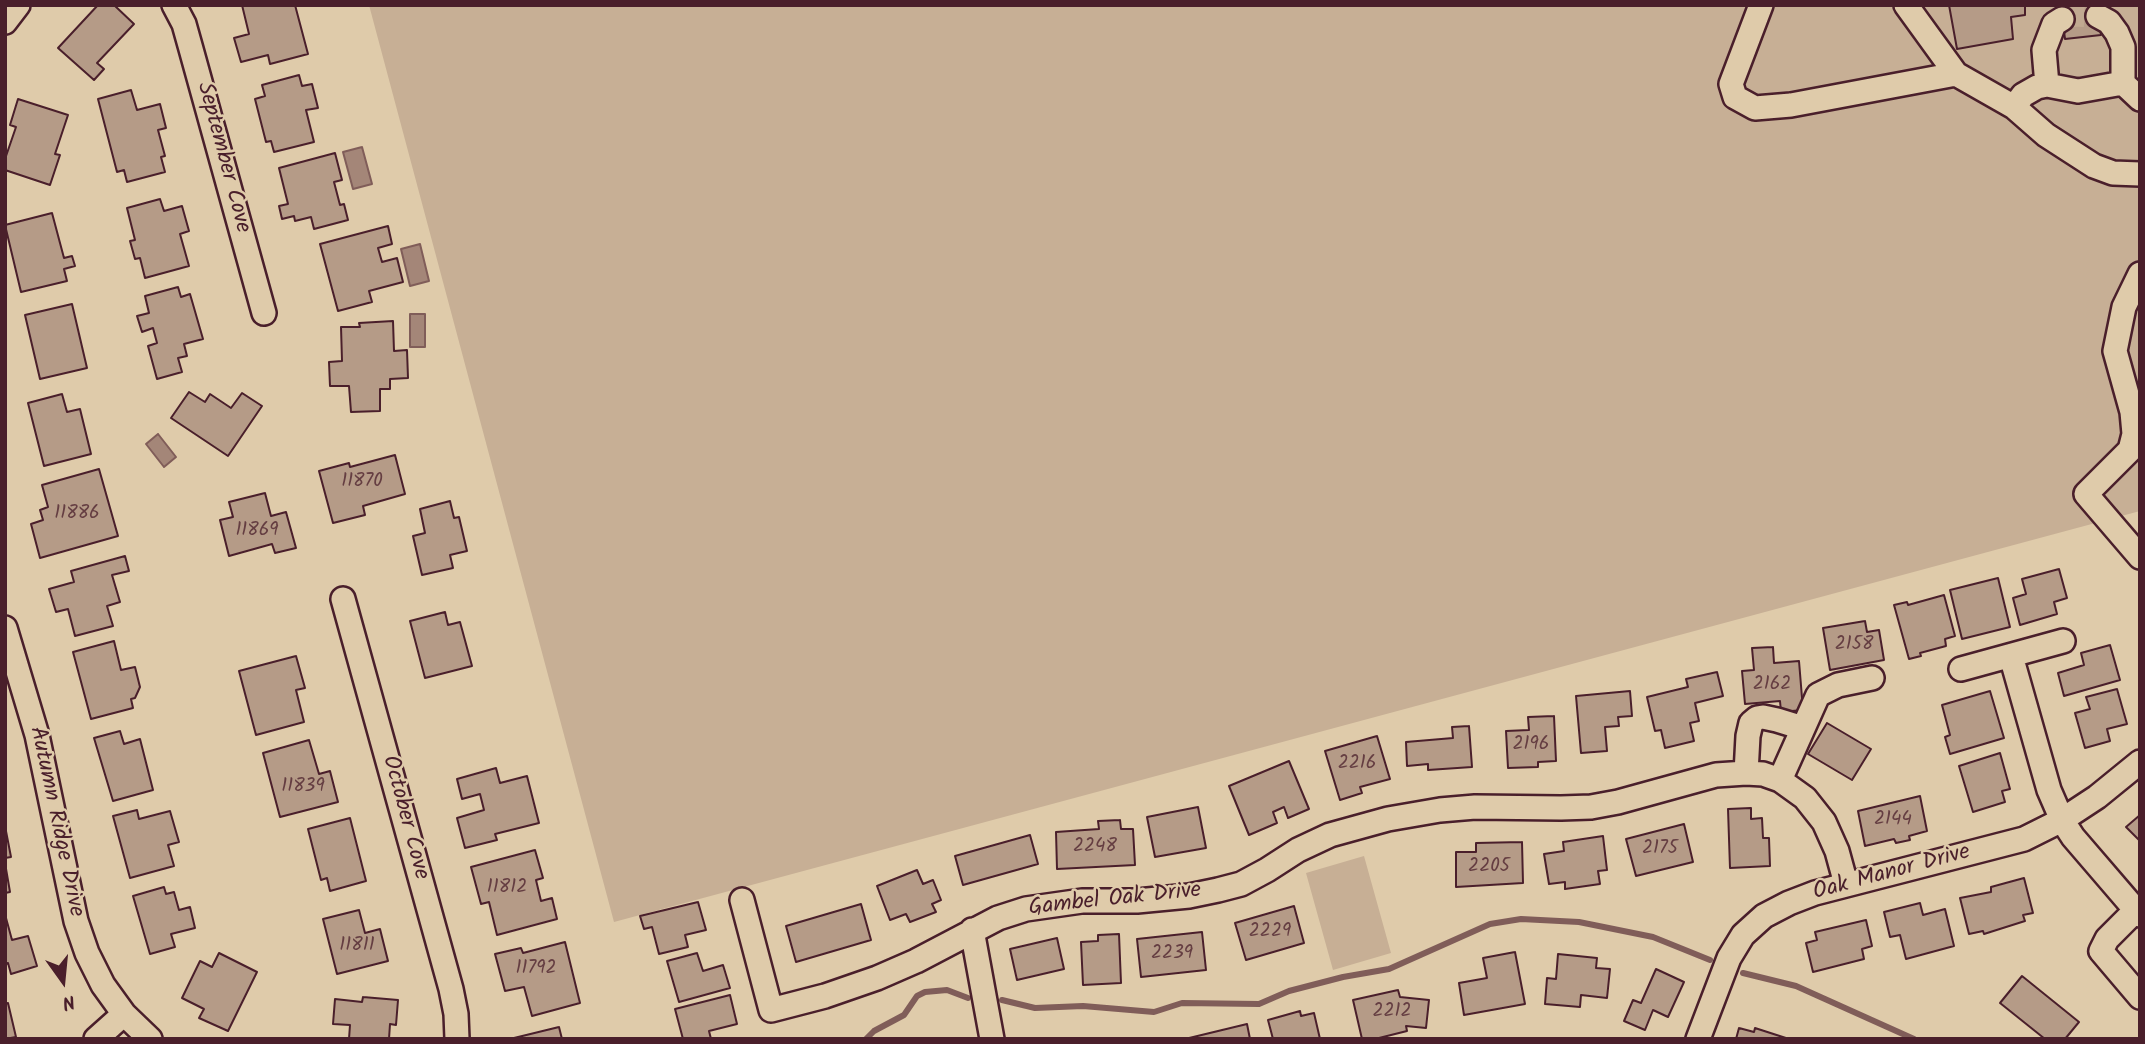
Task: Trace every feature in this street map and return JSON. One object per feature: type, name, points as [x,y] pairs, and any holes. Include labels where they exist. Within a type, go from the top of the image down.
[{"type":"street","points":[[5,22],[18,5]]},
{"type":"street","name":"September Cove","points":[[174,5],[184,24],[264,313]]},
{"type":"street","points":[[1762,5],[1731,85],[1735,97],[1755,108],[1791,105],[1956,74]]},
{"type":"street","points":[[1906,5],[1956,74],[2014,107],[2046,135],[2094,166],[2113,173],[2140,174]]},
{"type":"street","points":[[2098,16],[2109,22],[2123,47],[2123,83],[2140,99]]},
{"type":"street","points":[[2047,85],[2044,50],[2054,24],[2062,19]]},
{"type":"street","points":[[2014,107],[2023,95],[2037,87],[2047,85],[2078,91],[2123,83]]},
{"type":"street","points":[[2140,274],[2124,307],[2115,351],[2132,412],[2134,434],[2130,450],[2086,494],[2140,557]]},
{"type":"street","name":"October Cove","points":[[343,599],[451,989],[457,1039]]},
{"type":"street","name":"Autumn Ridge Drive","points":[[5,628],[46,768],[76,921],[87,953],[103,985],[124,1014],[150,1039]]},
{"type":"street","points":[[1961,669],[2063,641]]},
{"type":"street","points":[[2011,656],[2049,790],[2062,820],[2073,837],[2138,912],[2106,939],[2101,951],[2140,998]]},
{"type":"street","points":[[1780,780],[1818,695],[1838,685],[1872,678]]},
{"type":"street","points":[[1746,773],[1748,736],[1751,723],[1757,718],[1777,720],[1803,729]]},
{"type":"street","name":"Oak Manor Drive","points":[[1698,1039],[1729,958],[1744,935],[1764,916],[1789,903],[1846,884],[2024,839],[2062,820],[2097,797],[2140,762]]},
{"type":"street","name":"Gambel Oak Drive","points":[[742,900],[771,1010],[825,996],[877,978],[916,961],[972,930],[1026,909],[1052,903],[1137,901],[1189,896],[1241,884],[1298,850],[1330,835],[1388,819],[1475,807],[1591,807],[1618,803],[1716,775],[1746,773],[1763,774],[1780,780],[1805,798],[1824,822],[1837,851],[1846,884]]},
{"type":"street","points":[[972,930],[992,1039]]},
{"type":"street","points":[[96,1039],[124,1014]]},
{"type":"shaded area","points":[[369,5],[2140,5],[2140,511],[614,922]]},
{"type":"shaded area","points":[[362,147],[372,184],[353,189],[343,152]]},
{"type":"shaded area","points":[[420,244],[429,281],[410,286],[401,249]]},
{"type":"shaded area","points":[[410,314],[425,314],[425,347],[410,347]]},
{"type":"shaded area","points":[[158,434],[176,457],[164,467],[146,444]]},
{"type":"shaded area","points":[[1364,856],[1391,953],[1333,970],[1306,873]]},
{"type":"building","points":[[98,5],[114,5],[134,24],[97,63],[104,69],[94,80],[58,48]]},
{"type":"building","points":[[242,5],[295,5],[308,54],[270,64],[268,55],[241,62],[234,38],[249,34]]},
{"type":"building","points":[[1949,5],[2025,5],[2025,15],[2011,17],[2013,39],[1957,49]]},
{"type":"building","points":[[2061,5],[2097,5],[2101,35],[2065,39]]},
{"type":"building","points":[[299,75],[302,86],[312,84],[318,108],[306,110],[314,142],[274,152],[271,141],[266,142],[255,99],[265,96],[262,85]]},
{"type":"building","points":[[131,90],[137,110],[160,104],[166,128],[158,130],[165,156],[161,157],[165,172],[127,182],[124,170],[117,172],[98,99]]},
{"type":"building","points":[[18,99],[68,115],[55,154],[60,155],[50,185],[5,170],[5,159],[16,127],[10,125]]},
{"type":"building","points":[[335,153],[342,180],[334,182],[340,205],[344,204],[348,220],[314,229],[311,217],[295,221],[294,216],[282,219],[279,206],[288,204],[279,168]]},
{"type":"building","points":[[160,199],[164,211],[182,206],[189,231],[180,234],[189,266],[145,278],[140,258],[135,259],[130,241],[135,240],[127,208]]},
{"type":"building","points":[[52,213],[64,258],[72,256],[75,266],[64,269],[67,281],[21,292],[5,225]]},
{"type":"building","points":[[388,226],[392,244],[378,248],[382,262],[397,258],[403,282],[369,291],[372,302],[338,311],[320,244]]},
{"type":"building","points":[[178,287],[181,297],[190,294],[203,339],[184,344],[187,356],[178,358],[182,372],[157,379],[148,346],[157,343],[153,328],[142,332],[137,316],[149,313],[145,296]]},
{"type":"building","points":[[72,304],[87,368],[40,379],[25,315]]},
{"type":"building","points":[[393,321],[394,351],[407,350],[408,378],[390,379],[390,389],[380,389],[380,411],[351,412],[349,386],[330,386],[329,362],[342,361],[341,327],[360,327],[359,323]]},
{"type":"building","points":[[189,392],[205,402],[210,394],[231,408],[242,393],[262,406],[228,456],[171,418]]},
{"type":"building","points":[[62,394],[67,412],[80,409],[91,454],[44,466],[28,403]]},
{"type":"building","points":[[395,455],[405,494],[363,506],[365,515],[333,523],[319,471],[349,463],[350,467]]},
{"type":"building","points":[[99,469],[118,536],[40,558],[31,524],[43,520],[40,510],[48,507],[42,485]]},
{"type":"building","points":[[265,493],[271,516],[286,512],[296,548],[275,553],[272,544],[229,556],[220,520],[233,517],[229,502]]},
{"type":"building","points":[[450,501],[454,518],[459,517],[467,551],[450,555],[453,568],[422,575],[413,536],[425,533],[420,509]]},
{"type":"building","points":[[125,556],[129,571],[112,575],[120,602],[107,606],[113,626],[75,636],[68,609],[56,612],[49,589],[74,582],[71,571]]},
{"type":"building","points":[[2059,569],[2067,598],[2054,602],[2057,614],[2020,625],[2013,598],[2026,594],[2022,579]]},
{"type":"building","points":[[1998,578],[2010,627],[1962,639],[1950,590]]},
{"type":"building","points":[[1944,595],[1955,636],[1945,639],[1946,646],[1909,659],[1894,605],[1907,602],[1908,605]]},
{"type":"building","points":[[445,612],[448,625],[460,622],[472,666],[425,678],[410,621]]},
{"type":"building","points":[[1865,621],[1867,632],[1879,630],[1884,660],[1830,670],[1823,628]]},
{"type":"building","points":[[114,641],[121,670],[135,667],[140,687],[135,698],[131,699],[133,708],[91,719],[73,652]]},
{"type":"building","points":[[2110,645],[2120,680],[2064,696],[2058,673],[2084,665],[2081,653]]},
{"type":"building","points":[[1773,647],[1774,663],[1799,661],[1803,710],[1781,712],[1780,701],[1745,704],[1742,671],[1754,670],[1752,648]]},
{"type":"building","points":[[296,656],[305,688],[296,690],[304,722],[256,735],[239,671]]},
{"type":"building","points":[[1717,672],[1723,696],[1695,703],[1699,721],[1690,723],[1694,741],[1665,748],[1661,730],[1655,731],[1647,697],[1688,687],[1686,679]]},
{"type":"building","points":[[2117,689],[2127,724],[2107,729],[2110,741],[2085,748],[2075,713],[2090,709],[2086,697]]},
{"type":"building","points":[[1630,691],[1632,716],[1618,717],[1619,726],[1605,727],[1607,751],[1581,753],[1576,696]]},
{"type":"building","points":[[1990,691],[2004,738],[1950,754],[1945,737],[1950,735],[1942,705]]},
{"type":"building","points":[[1554,716],[1556,761],[1538,762],[1538,767],[1508,768],[1506,731],[1529,730],[1528,717]]},
{"type":"building","points":[[1827,723],[1871,749],[1852,780],[1808,754]]},
{"type":"building","points":[[1469,726],[1472,767],[1428,770],[1428,764],[1407,766],[1406,742],[1453,738],[1452,727]]},
{"type":"building","points":[[120,731],[124,744],[140,739],[153,790],[113,801],[94,738]]},
{"type":"building","points":[[1377,736],[1390,779],[1360,787],[1362,793],[1340,800],[1325,751]]},
{"type":"building","points":[[309,740],[319,774],[330,771],[338,802],[280,817],[263,753]]},
{"type":"building","points":[[2000,753],[2010,789],[2002,791],[2005,802],[1973,812],[1959,766]]},
{"type":"building","points":[[1289,761],[1309,809],[1288,818],[1284,807],[1273,812],[1277,823],[1249,835],[1229,786]]},
{"type":"building","points":[[496,768],[500,783],[527,776],[539,823],[495,834],[497,840],[465,848],[457,818],[484,810],[480,794],[462,799],[457,779]]},
{"type":"building","points":[[1920,796],[1927,831],[1909,836],[1910,840],[1896,843],[1894,839],[1865,846],[1858,811]]},
{"type":"building","points":[[1198,807],[1206,848],[1155,857],[1147,817]]},
{"type":"building","points":[[1751,808],[1751,819],[1762,818],[1763,838],[1769,838],[1770,866],[1730,868],[1728,809]]},
{"type":"building","points":[[137,810],[139,819],[170,811],[179,842],[168,845],[174,866],[130,878],[113,816]]},
{"type":"building","points":[[2140,815],[2140,841],[2126,827]]},
{"type":"building","points":[[350,818],[366,881],[330,891],[327,878],[321,880],[308,829]]},
{"type":"building","points":[[1120,820],[1121,829],[1133,829],[1135,865],[1057,869],[1056,832],[1099,829],[1098,821]]},
{"type":"building","points":[[1684,824],[1693,862],[1636,876],[1626,839]]},
{"type":"building","points":[[5,826],[11,857],[5,858]]},
{"type":"building","points":[[1030,835],[1038,864],[963,885],[955,856]]},
{"type":"building","points":[[1603,836],[1607,870],[1598,871],[1600,884],[1565,889],[1565,882],[1549,884],[1544,854],[1564,851],[1563,842]]},
{"type":"building","points":[[1522,842],[1523,883],[1456,887],[1456,852],[1476,852],[1476,843]]},
{"type":"building","points":[[535,850],[543,878],[536,880],[541,901],[552,898],[557,919],[497,935],[489,902],[481,904],[471,867]]},
{"type":"building","points":[[5,863],[10,892],[5,893]]},
{"type":"building","points":[[917,870],[923,884],[933,880],[941,900],[932,904],[936,912],[910,922],[906,914],[890,920],[877,886]]},
{"type":"building","points":[[2024,878],[2033,913],[2023,915],[2025,921],[1984,934],[1983,931],[1969,934],[1960,898],[1991,892],[1991,887]]},
{"type":"building","points":[[164,887],[166,894],[174,892],[179,910],[190,907],[195,928],[171,934],[175,947],[150,954],[133,896]]},
{"type":"building","points":[[698,902],[706,930],[685,935],[688,947],[659,954],[652,927],[644,929],[640,916]]},
{"type":"building","points":[[1920,903],[1923,915],[1945,909],[1954,946],[1906,959],[1900,935],[1890,937],[1884,912]]},
{"type":"building","points":[[861,904],[871,940],[796,962],[786,926]]},
{"type":"building","points":[[1294,906],[1304,943],[1246,960],[1235,923]]},
{"type":"building","points":[[359,910],[365,933],[380,929],[388,961],[337,974],[323,919]]},
{"type":"building","points":[[6,918],[12,940],[28,936],[37,966],[11,974],[8,963],[5,964]]},
{"type":"building","points":[[1866,920],[1872,946],[1862,949],[1864,959],[1813,972],[1806,943],[1817,940],[1815,932]]},
{"type":"building","points":[[1202,932],[1206,970],[1141,977],[1137,939]]},
{"type":"building","points":[[1119,934],[1121,983],[1083,985],[1081,942],[1098,941],[1098,935]]},
{"type":"building","points":[[1057,938],[1064,969],[1017,980],[1010,949]]},
{"type":"building","points":[[565,942],[580,1003],[532,1016],[524,987],[505,991],[495,954],[521,948],[523,953]]},
{"type":"building","points":[[1515,952],[1525,1004],[1464,1015],[1459,983],[1487,978],[1483,958]]},
{"type":"building","points":[[219,953],[257,972],[228,1031],[199,1018],[204,1009],[182,998],[200,961],[212,967]]},
{"type":"building","points":[[697,953],[703,971],[723,965],[730,988],[679,1002],[667,961]]},
{"type":"building","points":[[1558,954],[1597,958],[1596,968],[1610,969],[1607,998],[1581,995],[1580,1007],[1545,1004],[1547,978],[1556,979]]},
{"type":"building","points":[[1656,969],[1684,982],[1668,1017],[1653,1010],[1645,1030],[1624,1021],[1633,1000],[1641,1003]]},
{"type":"building","points":[[2022,976],[2079,1022],[2065,1039],[2045,1039],[2000,1003]]},
{"type":"building","points":[[1398,990],[1400,997],[1429,1000],[1426,1028],[1406,1026],[1407,1031],[1375,1039],[1362,1039],[1353,1000]]},
{"type":"building","points":[[730,995],[737,1024],[709,1031],[711,1039],[683,1039],[675,1009]]},
{"type":"building","points":[[363,997],[398,1000],[396,1025],[390,1024],[389,1039],[349,1039],[350,1025],[333,1024],[335,999],[362,1002]]},
{"type":"building","points":[[8,1003],[16,1037],[5,1039],[5,1004]]},
{"type":"building","points":[[1300,1011],[1301,1016],[1314,1013],[1320,1039],[1273,1039],[1268,1020]]},
{"type":"building","points":[[1247,1024],[1250,1039],[1185,1039]]},
{"type":"building","points":[[559,1027],[562,1039],[514,1038]]},
{"type":"building","points":[[1739,1028],[1754,1032],[1755,1028],[1789,1039],[1736,1039]]},
{"type":"waterway","points":[[1002,1000],[1035,1008],[1083,1006],[1154,1012],[1182,1003],[1259,1004],[1289,991],[1389,969],[1490,924],[1521,919],[1579,922],[1653,937],[1710,960]]},
{"type":"waterway","points":[[1743,973],[1796,986],[1914,1039]]},
{"type":"waterway","points":[[866,1039],[874,1031],[904,1015],[917,996],[925,992],[947,990],[968,998]]},
{"type":"tunnel","points":[[2062,19],[2073,15],[2098,16]]}]
